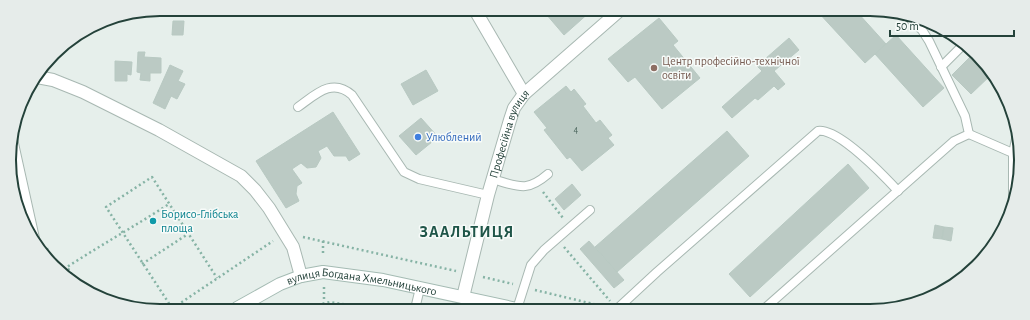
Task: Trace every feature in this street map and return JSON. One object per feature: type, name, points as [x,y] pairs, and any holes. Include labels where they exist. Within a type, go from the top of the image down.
[{"type":"street","points":[[478,16],[524,94]]},
{"type":"street","name":"Професійна вулиця","points":[[463,297],[492,178],[514,108],[524,94],[613,16]]},
{"type":"street","points":[[42,78],[53,80],[83,92],[159,130],[242,176],[269,208],[290,242],[297,258],[301,276]]},
{"type":"street","points":[[16,162],[29,219]]},
{"type":"street","name":"вулиця Богдана Хмельницького","points":[[244,304],[260,294],[301,276],[333,272],[420,288],[494,304]]},
{"type":"lane","points":[[915,24],[922,30],[965,116],[969,134]]},
{"type":"lane","points":[[941,67],[960,48]]},
{"type":"lane","points":[[298,107],[326,88],[344,88],[352,95],[404,172],[419,179],[488,195]]},
{"type":"lane","points":[[616,304],[818,131],[826,131],[845,143],[881,172],[898,191]]},
{"type":"lane","points":[[770,304],[954,141],[969,134],[1014,154]]},
{"type":"lane","points":[[492,178],[526,188],[536,184],[548,174]]},
{"type":"lane","points":[[519,304],[531,265],[544,250],[590,210]]},
{"type":"lane","points":[[416,304],[420,288]]},
{"type":"path","points":[[627,21],[633,16]]},
{"type":"path","points":[[169,304],[106,207],[152,178],[217,278]]},
{"type":"path","points":[[536,184],[570,227]]},
{"type":"path","points":[[71,273],[67,267],[112,238],[123,234],[169,204]]},
{"type":"path","points":[[142,264],[188,234]]},
{"type":"path","points":[[557,238],[612,304]]},
{"type":"path","points":[[323,241],[323,256]]},
{"type":"path","points":[[324,287],[324,302]]},
{"type":"path","points":[[317,304],[324,302],[338,304]]},
{"type":"building","points":[[548,16],[585,16],[564,35]]},
{"type":"building","points":[[822,16],[861,16],[886,44],[865,63]]},
{"type":"building","points":[[659,18],[678,41],[673,45],[700,78],[662,109],[635,77],[628,82],[608,59]]},
{"type":"building","points":[[173,21],[184,21],[183,35],[172,35]]},
{"type":"building","points":[[896,35],[944,88],[923,107],[875,54]]},
{"type":"building","points":[[789,38],[799,50],[774,71],[785,84],[778,90],[774,86],[758,100],[755,98],[732,118],[722,107],[762,71],[757,66]]},
{"type":"building","points":[[138,52],[145,52],[144,57],[161,58],[161,73],[150,73],[150,81],[140,80],[141,73],[137,72]]},
{"type":"building","points":[[970,57],[988,78],[971,94],[952,75]]},
{"type":"building","points":[[115,61],[132,62],[131,75],[127,74],[127,81],[115,81]]},
{"type":"building","points":[[170,65],[183,71],[178,81],[185,84],[177,99],[171,96],[165,109],[153,103]]},
{"type":"building","points":[[426,70],[438,91],[413,105],[401,84]]},
{"type":"building","points":[[566,86],[571,92],[574,89],[586,104],[583,106],[596,123],[600,120],[612,135],[608,138],[614,145],[582,171],[570,157],[567,159],[544,130],[547,128],[534,112]]},
{"type":"building","points":[[333,112],[360,154],[349,161],[346,156],[334,156],[327,146],[318,151],[321,158],[316,167],[307,168],[301,163],[292,169],[302,183],[297,186],[296,194],[299,201],[286,208],[256,161]]},
{"type":"building","points":[[421,118],[438,137],[416,155],[399,136]]},
{"type":"building","points":[[727,131],[749,156],[617,272],[595,247]]},
{"type":"building","points":[[848,164],[869,188],[750,297],[729,274]]},
{"type":"building","points":[[572,184],[581,195],[564,210],[555,199]]},
{"type":"building","points":[[935,225],[944,227],[942,239],[933,238]]},
{"type":"building","points":[[944,227],[953,228],[951,241],[942,239]]},
{"type":"building","points":[[589,241],[624,280],[614,288],[580,249]]},
{"type":"place","name":"Центр професійно-технічної освіти","points":[[654,68]]},
{"type":"place","name":"Улюблений","points":[[418,137]]},
{"type":"place","name":"Борисо-Глібська площа","points":[[153,221]]},
{"type":"district","name":"ЗААЛЬТИЦЯ","points":[[467,231]]}]
